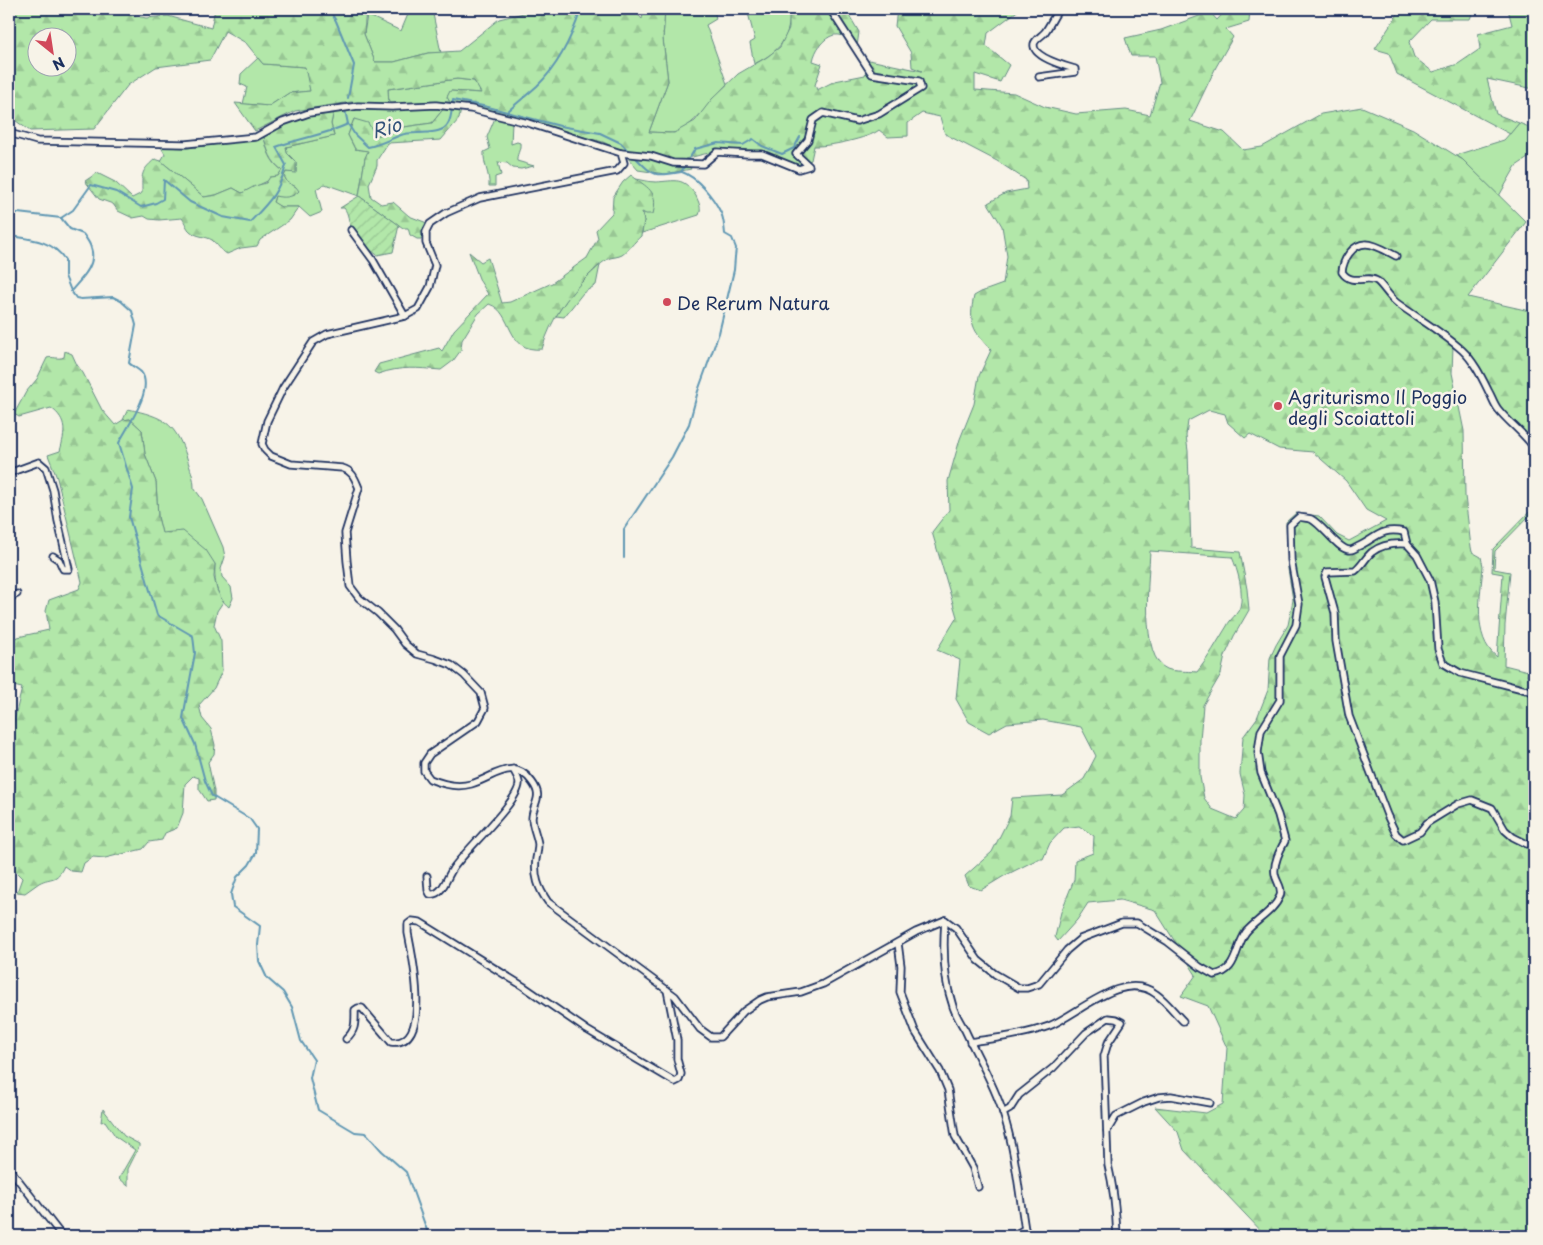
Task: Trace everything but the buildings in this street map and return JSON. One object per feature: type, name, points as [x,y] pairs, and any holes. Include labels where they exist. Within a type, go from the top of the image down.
[{"type":"street","points":[[9,133],[37,141],[185,144],[256,137],[283,122],[310,113],[358,106],[436,105],[471,108],[528,123],[624,153],[651,156],[673,163],[703,164],[718,152],[762,154],[799,169],[808,166],[796,154],[808,140],[813,120],[824,114],[857,121],[879,114],[920,88],[919,81],[872,74],[830,9]]},
{"type":"street","points":[[1039,77],[1075,72],[1075,69],[1055,63],[1037,52],[1034,46],[1035,41],[1046,30],[1059,9]]},
{"type":"street","points":[[624,153],[624,163],[617,170],[480,198],[446,213],[430,224],[426,232],[426,239],[435,265],[430,287],[418,309],[405,316],[327,334],[313,342],[283,388],[267,420],[262,444],[271,456],[291,464],[342,468],[347,469],[354,475],[359,488],[346,532],[350,586],[359,598],[378,613],[394,629],[405,644],[417,654],[435,658],[451,665],[464,675],[481,693],[485,708],[478,721],[430,754],[424,763],[424,771],[430,779],[454,785],[470,784],[500,771],[513,769],[527,775],[535,786],[539,797],[532,819],[538,845],[535,869],[536,882],[545,898],[555,909],[675,996],[700,1029],[711,1037],[720,1037],[744,1011],[760,1000],[767,997],[801,992],[823,984],[916,932],[945,920]]},
{"type":"street","points":[[351,230],[372,260],[405,316]]},
{"type":"street","points":[[1396,256],[1365,244],[1355,248],[1348,254],[1342,266],[1342,272],[1349,278],[1356,280],[1373,279],[1378,282],[1388,296],[1396,303],[1428,324],[1462,351],[1485,382],[1497,407],[1534,448]]},
{"type":"street","points":[[9,472],[39,462],[46,468],[53,490],[69,569],[63,569],[59,560],[53,556]]},
{"type":"street","points":[[945,920],[956,928],[978,960],[1019,988],[1027,988],[1039,984],[1067,950],[1080,939],[1122,923],[1137,923],[1168,942],[1214,976],[1223,974],[1233,962],[1246,933],[1274,905],[1280,895],[1280,885],[1275,874],[1278,854],[1285,841],[1278,815],[1261,773],[1258,752],[1261,731],[1280,700],[1280,656],[1296,625],[1299,604],[1291,560],[1290,524],[1299,517],[1309,518],[1343,548],[1351,550],[1378,534],[1392,530],[1404,532],[1407,544],[1417,555],[1430,580],[1435,602],[1438,649],[1443,663],[1460,673],[1534,692]]},
{"type":"street","points":[[1407,544],[1384,545],[1372,552],[1355,571],[1328,572],[1325,577],[1334,613],[1336,641],[1349,716],[1387,816],[1396,834],[1403,840],[1420,832],[1427,824],[1458,804],[1472,800],[1492,808],[1505,830],[1527,844]]},
{"type":"street","points":[[9,598],[17,594]]},
{"type":"street","points":[[427,876],[428,890],[430,894],[435,895],[439,892],[452,869],[518,791],[520,782],[513,769]]},
{"type":"street","points":[[945,920],[946,977],[952,1004],[994,1087],[1012,1144],[1025,1233],[1012,1236]]},
{"type":"street","points":[[346,1039],[355,1027],[354,1010],[358,1008],[362,1008],[391,1042],[397,1043],[402,1041],[412,1033],[418,1006],[417,986],[408,933],[408,924],[412,921],[420,922],[523,986],[587,1030],[675,1082],[679,1080],[682,1074],[677,1059],[677,1040],[667,990]]},
{"type":"street","points":[[898,943],[901,966],[900,992],[915,1030],[940,1071],[948,1090],[955,1136],[973,1168],[978,1187]]},
{"type":"street","points":[[970,1042],[1049,1026],[1114,989],[1130,987],[1144,988],[1156,994],[1183,1021]]},
{"type":"street","points":[[1003,1113],[1010,1109],[1019,1095],[1053,1068],[1086,1033],[1108,1018],[1122,1022],[1108,1043],[1104,1056],[1108,1166],[1116,1212],[1117,1236]]},
{"type":"street","points":[[1107,1131],[1116,1116],[1159,1097],[1171,1096],[1210,1103]]},
{"type":"street","points":[[9,1168],[62,1236]]},
{"type":"green space","points":[[9,9],[127,9],[127,14],[146,18],[168,16],[211,28],[215,9],[366,9],[364,34],[375,62],[394,62],[428,53],[459,51],[499,19],[540,9],[633,9],[642,19],[644,9],[665,9],[663,39],[668,81],[649,132],[674,133],[695,121],[712,99],[738,74],[780,47],[789,28],[791,9],[844,9],[859,32],[857,47],[851,37],[838,35],[826,39],[820,45],[813,61],[822,64],[815,85],[817,90],[835,81],[865,75],[869,60],[922,71],[912,67],[911,53],[895,26],[897,9],[1020,9],[988,33],[986,46],[1009,65],[1000,82],[975,74],[975,90],[1014,93],[1045,107],[1076,114],[1126,110],[1150,115],[1160,82],[1155,56],[1131,56],[1125,38],[1161,30],[1210,12],[1217,20],[1227,9],[1250,9],[1249,22],[1226,29],[1233,37],[1190,121],[1224,132],[1243,150],[1262,147],[1321,114],[1362,107],[1413,129],[1463,160],[1526,222],[1468,297],[1534,312],[1534,452],[1511,425],[1470,363],[1453,346],[1452,373],[1464,431],[1465,496],[1471,547],[1472,552],[1481,557],[1483,566],[1480,602],[1481,627],[1489,648],[1497,657],[1503,574],[1492,572],[1493,549],[1534,507],[1534,511],[1495,551],[1494,569],[1510,572],[1505,625],[1504,665],[1528,671],[1527,676],[1534,679],[1534,1236],[1266,1236],[1184,1150],[1178,1132],[1155,1107],[1206,1113],[1223,1104],[1227,1048],[1208,1006],[1181,996],[1196,975],[1155,910],[1120,900],[1088,903],[1077,920],[1058,941],[1055,937],[1061,912],[1074,880],[1075,860],[1093,853],[1094,836],[1079,826],[1064,828],[1050,843],[1043,859],[1038,859],[1004,876],[981,890],[969,886],[965,876],[992,852],[1010,816],[1012,798],[1062,795],[1084,779],[1096,756],[1081,727],[1043,720],[1007,723],[989,733],[969,722],[956,699],[960,660],[937,650],[957,617],[932,532],[949,510],[948,481],[960,439],[974,404],[979,376],[991,350],[976,332],[972,320],[972,305],[974,296],[1003,284],[1007,256],[1002,226],[988,203],[1006,193],[1027,189],[1026,180],[997,161],[945,134],[940,117],[922,113],[908,123],[908,136],[888,137],[879,130],[867,136],[848,141],[814,146],[811,160],[801,166],[757,151],[736,149],[685,159],[691,169],[665,174],[638,170],[622,151],[603,142],[542,126],[520,118],[450,102],[447,97],[450,91],[481,93],[474,81],[457,79],[388,89],[389,105],[351,102],[295,111],[255,131],[235,103],[269,106],[289,93],[310,91],[305,67],[263,64],[246,43],[225,31],[210,60],[156,67],[128,85],[94,129],[30,131],[9,116]],"holes":[[[1209,410],[1225,414],[1228,423],[1245,438],[1250,434],[1279,449],[1313,452],[1346,481],[1366,510],[1386,521],[1349,541],[1337,535],[1319,516],[1296,513],[1286,522],[1288,569],[1293,600],[1288,625],[1270,658],[1268,690],[1257,718],[1243,737],[1240,774],[1245,795],[1244,810],[1236,819],[1212,809],[1204,798],[1200,777],[1200,740],[1203,705],[1221,674],[1225,656],[1249,610],[1240,552],[1191,548],[1186,436],[1188,421]],[[1150,551],[1232,557],[1240,582],[1240,607],[1197,672],[1167,669],[1158,662],[1152,649],[1148,615]]]},
{"type":"green space","points":[[414,9],[432,9],[441,53],[428,53],[394,62],[375,62],[364,34],[367,15],[401,31],[409,12]]},
{"type":"green space","points":[[665,9],[714,9],[716,19],[706,25],[727,84],[702,113],[687,126],[672,133],[649,132],[668,81],[663,39]]},
{"type":"green space","points":[[756,9],[791,9],[788,29],[780,46],[766,58],[754,64],[750,43],[755,40],[748,13]]},
{"type":"green space","points":[[1401,9],[1474,9],[1470,19],[1431,19],[1409,42],[1414,57],[1433,72],[1458,64],[1480,49],[1478,34],[1512,25],[1508,9],[1534,9],[1534,89],[1487,79],[1496,114],[1519,123],[1510,134],[1397,74],[1389,53],[1375,49]]},
{"type":"green space","points":[[258,58],[263,64],[305,67],[311,91],[289,93],[269,106],[243,104],[247,87],[240,84],[241,74]]},
{"type":"green space","points":[[457,79],[474,81],[482,93],[451,91],[447,97],[450,102],[389,105],[388,89]]},
{"type":"green space","points":[[445,107],[432,123],[404,127],[376,136],[373,130],[354,119],[348,135],[355,149],[369,151],[365,158],[359,196],[325,184],[316,189],[322,212],[310,217],[299,207],[281,207],[273,203],[275,196],[296,187],[287,182],[284,176],[286,172],[296,172],[296,162],[287,153],[286,147],[334,136],[331,124],[334,110]]},
{"type":"green space","points":[[445,107],[461,109],[459,119],[441,140],[388,143],[377,160],[377,166],[369,184],[371,197],[381,204],[393,202],[409,216],[427,223],[424,239],[417,239],[410,235],[408,228],[403,228],[359,196],[365,158],[368,151],[355,149],[348,135],[354,119],[368,123],[376,136],[404,127],[432,123]]},
{"type":"green space","points":[[334,110],[331,124],[334,136],[286,147],[287,153],[296,162],[296,173],[286,172],[284,176],[287,182],[299,191],[288,197],[275,196],[273,202],[281,207],[299,207],[290,220],[260,240],[257,246],[241,248],[227,254],[212,240],[192,233],[182,218],[159,220],[149,219],[144,216],[133,218],[118,211],[113,204],[99,199],[85,181],[97,173],[115,182],[132,198],[142,193],[144,170],[155,159],[161,161],[204,197],[216,195],[233,188],[242,193],[266,183],[270,177],[278,176],[282,170],[270,155],[264,137],[297,118]]},
{"type":"green space","points":[[495,118],[512,122],[511,144],[520,143],[517,161],[534,166],[521,169],[513,168],[507,163],[498,162],[501,175],[495,177],[495,186],[489,186],[484,152],[490,149],[487,137]]},
{"type":"green space","points":[[1519,123],[1534,129],[1534,154],[1516,166],[1499,196],[1456,155],[1504,140]]},
{"type":"green space","points":[[264,137],[272,159],[282,170],[278,176],[242,193],[233,188],[216,195],[204,197],[161,161],[165,154],[161,147],[188,148],[255,140]]},
{"type":"green space","points":[[631,175],[647,187],[653,195],[653,214],[642,212],[644,221],[641,236],[622,255],[610,258],[602,263],[574,291],[555,318],[542,349],[530,349],[522,345],[516,339],[503,315],[497,308],[489,304],[478,314],[462,340],[461,350],[453,361],[441,370],[409,368],[378,374],[374,372],[379,364],[439,348],[442,351],[454,330],[488,294],[480,281],[469,252],[481,262],[488,258],[502,303],[510,302],[552,283],[587,258],[598,238],[596,230],[612,213],[613,197],[623,182]]},
{"type":"green space","points":[[636,179],[653,182],[679,181],[687,185],[699,203],[699,215],[642,233],[644,221],[640,183]]},
{"type":"green space","points":[[359,196],[399,225],[393,252],[377,255],[353,231],[346,210],[340,208]]},
{"type":"green space","points":[[600,265],[596,285],[583,293],[564,317],[556,316],[573,290]]},
{"type":"green space","points":[[65,351],[72,354],[102,410],[115,425],[123,420],[130,419],[142,430],[145,454],[156,482],[158,517],[162,533],[183,531],[206,550],[215,564],[214,577],[217,590],[223,602],[217,611],[214,625],[221,641],[222,671],[214,688],[199,705],[202,718],[211,729],[215,745],[214,754],[208,762],[214,800],[207,801],[199,789],[199,778],[193,776],[185,784],[183,813],[177,828],[165,833],[162,840],[149,842],[143,849],[105,858],[93,857],[84,863],[81,872],[71,871],[64,866],[59,875],[39,883],[25,893],[17,892],[22,878],[15,871],[9,870],[9,741],[22,688],[9,685],[9,639],[49,630],[46,611],[49,600],[79,589],[82,582],[57,478],[48,455],[60,451],[64,433],[63,422],[51,408],[19,417],[14,414],[26,392],[37,379],[47,358],[64,357]]},
{"type":"green space","points":[[128,409],[159,419],[173,429],[178,436],[193,477],[194,488],[202,499],[223,547],[225,557],[221,569],[222,577],[231,587],[233,598],[229,607],[221,598],[217,588],[215,564],[162,534],[158,517],[156,482],[145,454],[142,430],[130,419],[123,420]]},
{"type":"green space","points":[[103,1109],[124,1136],[139,1144],[128,1169],[128,1186],[119,1178],[135,1150],[116,1137],[105,1121],[101,1122]]},
{"type":"waterway","points":[[329,9],[336,21],[354,65],[348,98]]},
{"type":"waterway","points":[[507,112],[537,86],[552,69],[569,40],[581,9]]},
{"type":"waterway","name":"Rio","points":[[9,212],[61,218],[73,210],[91,185],[116,192],[141,207],[163,199],[164,180],[190,202],[223,217],[250,222],[263,209],[277,190],[283,175],[286,165],[276,147],[348,124],[355,135],[368,147],[405,134],[435,132],[446,127],[453,100],[560,126],[600,133],[621,143],[630,153]]},
{"type":"waterway","points":[[345,110],[348,124]]},
{"type":"waterway","name":"Rio","points":[[634,156],[650,171],[665,174],[681,172],[695,149],[718,143],[743,145],[753,139],[762,146],[782,154],[794,148],[800,137]]},
{"type":"waterway","points":[[624,558],[624,529],[672,457],[689,424],[698,391],[719,333],[734,270],[736,248],[732,238],[725,234],[721,213],[704,188],[693,178],[682,172]]},
{"type":"waterway","points":[[61,218],[70,229],[83,234],[90,244],[92,254],[90,266],[71,291],[76,298],[113,297],[121,301],[132,311],[136,325],[129,363],[141,372],[145,388],[138,408],[119,443],[133,489],[129,517],[157,615],[193,636],[195,653],[183,718],[195,744],[205,781],[212,796],[250,819],[257,829],[256,853],[249,865],[237,877],[231,894],[233,907],[260,926],[259,961],[267,978],[283,992],[292,1007],[301,1041],[314,1060],[310,1078],[318,1110],[355,1132],[366,1133],[382,1151],[406,1172],[429,1236]]},
{"type":"waterway","points":[[9,236],[48,244],[60,253],[65,260],[65,276],[71,291]]},
{"type":"place","name":"De Rerum Natura","points":[[667,302]]},
{"type":"place","name":"Agriturismo Il Poggio degli Scoiattoli","points":[[1278,406]]}]
